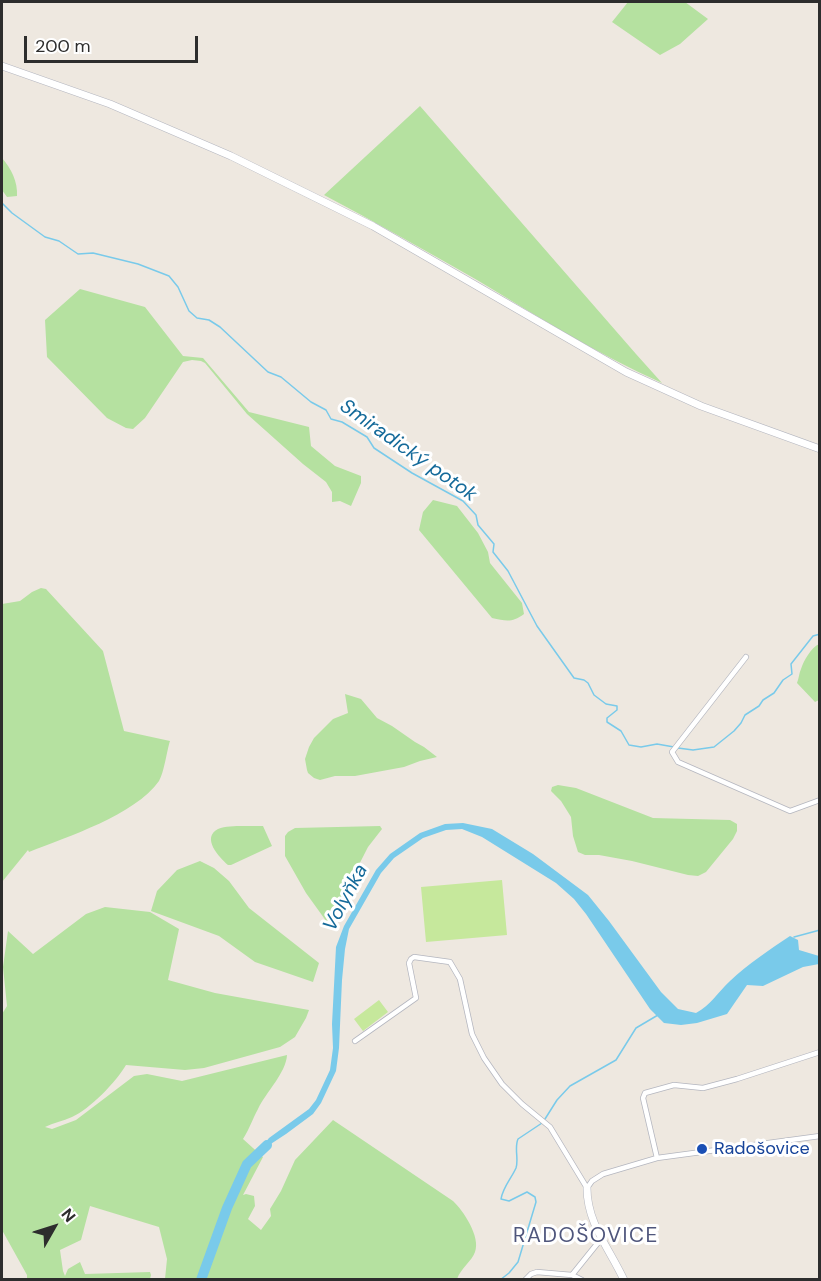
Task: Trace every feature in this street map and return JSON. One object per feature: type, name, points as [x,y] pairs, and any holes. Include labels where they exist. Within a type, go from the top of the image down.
[{"type":"street","points":[[2,66],[110,104],[231,156],[373,226],[626,372],[701,406],[819,449]]},
{"type":"street","points":[[746,657],[672,752],[678,762],[790,811],[819,800]]},
{"type":"street","points":[[355,1041],[416,998],[409,963],[411,959],[414,957],[450,962],[460,979],[472,1034],[484,1058],[502,1084],[550,1127],[587,1188],[591,1216],[624,1280]]},
{"type":"street","points":[[657,1158],[643,1098],[645,1094],[674,1085],[703,1088],[819,1052]]},
{"type":"street","points":[[587,1188],[592,1181],[603,1174],[657,1158],[819,1136]]},
{"type":"street","points":[[572,1275],[601,1239]]},
{"type":"street","points":[[525,1280],[537,1272],[572,1275],[582,1280]]},
{"type":"green space","points":[[628,2],[685,2],[708,19],[680,44],[660,55],[612,22]]},
{"type":"green space","points":[[420,106],[662,383],[591,347],[477,280],[324,195]]},
{"type":"green space","points":[[2,158],[13,175],[17,196],[7,197],[2,190]]},
{"type":"green space","points":[[80,289],[145,307],[183,356],[203,358],[249,412],[309,427],[311,446],[335,466],[361,476],[361,483],[351,506],[340,501],[332,502],[332,492],[326,482],[247,414],[201,361],[183,362],[145,418],[133,429],[126,428],[107,418],[47,357],[45,320]]},
{"type":"green space","points":[[433,500],[457,506],[478,533],[488,552],[490,563],[522,603],[524,614],[509,620],[492,618],[419,530],[423,512]]},
{"type":"green space","points":[[41,588],[46,589],[103,651],[124,731],[170,741],[161,777],[148,793],[134,804],[99,824],[29,852],[28,850],[2,882],[2,604],[20,601]]},
{"type":"green space","points":[[819,644],[819,700],[815,702],[797,683],[806,658]]},
{"type":"green space","points":[[345,694],[361,699],[377,718],[437,757],[404,767],[355,776],[335,776],[320,780],[314,778],[308,773],[305,759],[309,747],[314,738],[333,719],[348,713]]},
{"type":"green space","points":[[558,785],[576,788],[653,818],[730,820],[737,824],[737,831],[706,872],[698,876],[632,861],[585,855],[578,852],[571,817],[561,801],[551,791],[552,787]]},
{"type":"green space","points":[[263,826],[272,846],[231,865],[220,857],[211,842],[213,833],[221,828]]},
{"type":"green space","points":[[380,826],[382,829],[368,847],[329,925],[306,893],[285,856],[285,836],[295,828]]},
{"type":"green space","points":[[200,861],[214,868],[229,881],[249,908],[319,963],[313,982],[255,962],[219,936],[151,911],[157,891],[177,870]]},
{"type":"green space","points":[[502,880],[507,935],[426,942],[421,887]]},
{"type":"green space","points":[[105,907],[150,912],[179,929],[168,980],[215,993],[309,1010],[295,1037],[280,1047],[204,1068],[185,1070],[126,1065],[109,1087],[87,1108],[72,1117],[45,1127],[52,1129],[76,1120],[134,1076],[147,1074],[182,1081],[287,1055],[283,1069],[243,1139],[263,1157],[243,1195],[254,1196],[255,1206],[248,1219],[261,1230],[271,1216],[270,1209],[295,1160],[333,1120],[453,1201],[462,1211],[476,1239],[476,1246],[474,1255],[457,1279],[165,1279],[167,1259],[159,1227],[90,1206],[81,1240],[60,1250],[65,1276],[68,1269],[80,1262],[85,1274],[150,1272],[150,1279],[27,1280],[27,1275],[2,1230],[2,1014],[7,1006],[3,967],[8,931],[33,954],[86,914]]},
{"type":"green space","points":[[379,1000],[388,1012],[363,1031],[354,1019]]},
{"type":"water","points":[[463,823],[492,829],[533,854],[588,895],[661,992],[678,1009],[696,1013],[701,1010],[744,969],[790,936],[798,940],[799,950],[819,956],[819,964],[803,967],[763,986],[747,985],[727,1014],[697,1023],[681,1025],[664,1023],[650,1009],[586,914],[574,899],[556,883],[482,837],[462,829],[446,830],[423,838],[394,858],[381,873],[349,929],[342,980],[336,1071],[321,1103],[313,1114],[257,1153],[269,1138],[309,1109],[316,1100],[330,1070],[333,1048],[336,947],[344,926],[376,870],[390,854],[420,833],[445,824]]},
{"type":"waterway","name":"Smiradický potok","points":[[2,203],[45,237],[59,241],[78,254],[93,253],[138,264],[169,276],[178,287],[189,311],[197,318],[209,320],[220,327],[268,372],[281,377],[311,402],[326,410],[331,419],[342,422],[367,437],[374,448],[412,473],[463,501],[476,515],[478,525],[494,544],[493,552],[508,571],[537,626],[574,678],[588,683],[594,695],[606,704],[617,706],[617,710],[607,718],[607,722],[621,731],[629,745],[641,747],[657,744],[674,747]]},
{"type":"waterway","name":"Smiradický potok","points":[[678,748],[693,750],[714,747],[734,731],[745,715],[774,693],[783,680],[792,674],[791,664],[813,636],[820,634]]},
{"type":"waterway","points":[[794,937],[820,930]]},
{"type":"waterway","points":[[545,1119],[557,1100],[570,1086],[616,1060],[636,1028],[658,1015]]},
{"type":"waterway","points":[[500,1280],[518,1262],[536,1202],[535,1197],[527,1192],[509,1201],[501,1199],[502,1195],[516,1168],[518,1139],[542,1123]]},
{"type":"waterway","name":"Volyňka","points":[[201,1280],[227,1208],[247,1164],[267,1145]]},
{"type":"place","name":"Radošovice","points":[[702,1149]]},
{"type":"district","name":"RADOŠOVICE","points":[[586,1236]]}]
